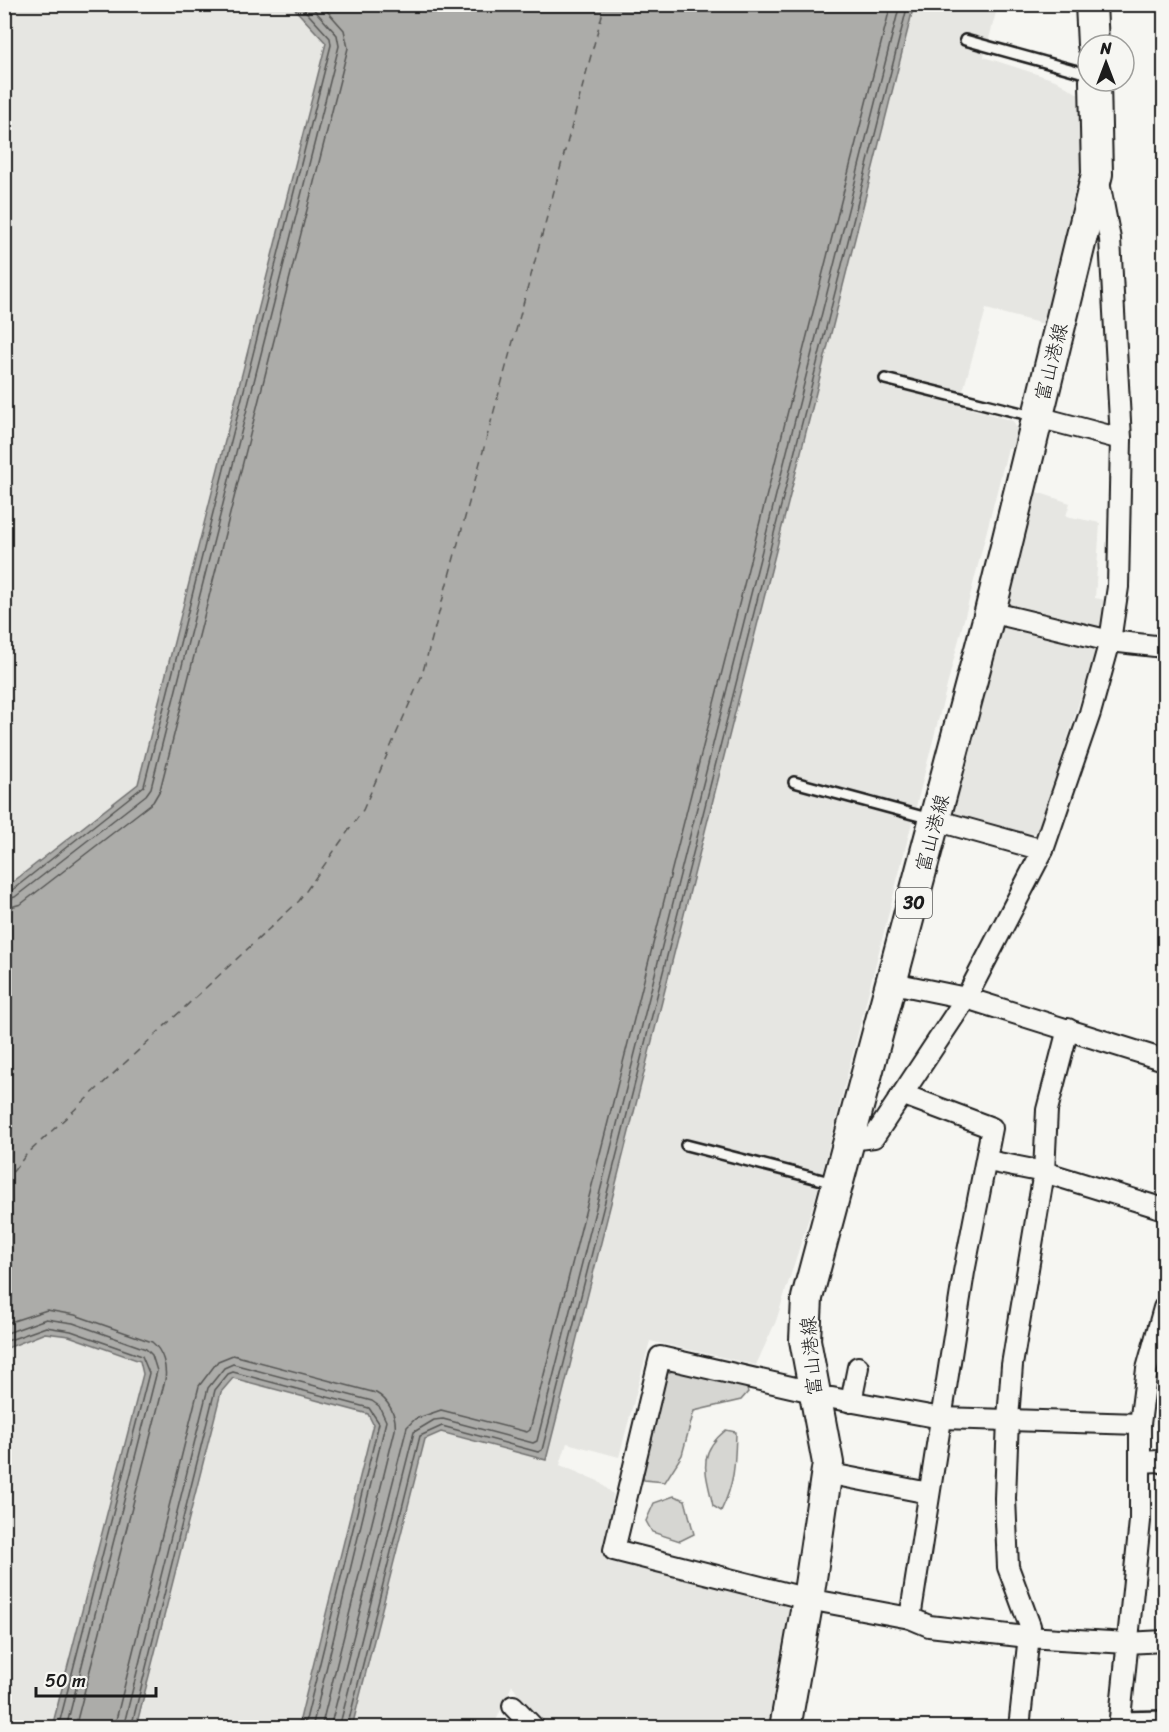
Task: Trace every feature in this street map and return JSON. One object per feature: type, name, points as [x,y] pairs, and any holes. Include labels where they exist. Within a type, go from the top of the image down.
[{"type":"main road","points":[[1091,4],[1092,33]]},
{"type":"main road","name":"富山港線","points":[[785,1728],[808,1599],[828,1462],[805,1340],[807,1298],[893,983],[990,612],[1097,174],[1095,93]]},
{"type":"street","points":[[850,1140],[874,1137],[904,1095],[966,998],[1043,850],[1090,713],[1110,641],[1118,587],[1121,439],[1110,239],[1097,174]]},
{"type":"street","points":[[1038,417],[1121,439]]},
{"type":"street","points":[[990,612],[1110,641],[1164,646]]},
{"type":"street","points":[[935,820],[1043,850]]},
{"type":"street","points":[[893,983],[966,998],[1164,1060]]},
{"type":"street","points":[[1019,1728],[1027,1637],[1030,1626],[1008,1567],[1005,1498],[1008,1419],[1012,1365],[1044,1172],[1047,1110],[1068,1029]]},
{"type":"street","points":[[904,1095],[992,1128],[964,1272],[910,1618]]},
{"type":"street","points":[[987,1161],[1044,1172],[1164,1209]]},
{"type":"street","points":[[1120,1722],[1140,1521],[1140,1424],[1147,1369],[1164,1308]]},
{"type":"street","points":[[1140,1424],[941,1419],[814,1395],[660,1357],[614,1550],[808,1599],[910,1618],[929,1626],[1027,1637],[1127,1643],[1164,1641]]},
{"type":"street","points":[[851,1402],[858,1367]]},
{"type":"street","points":[[1141,1462],[1164,1463]]},
{"type":"street","points":[[826,1473],[929,1493]]},
{"type":"street","points":[[513,1706],[534,1728]]},
{"type":"lane","points":[[965,40],[1076,71]]},
{"type":"lane","points":[[885,379],[1038,417]]},
{"type":"lane","points":[[794,782],[935,820]]},
{"type":"lane","points":[[686,1145],[838,1184]]},
{"type":"lane","points":[[1120,1722],[1164,1716]]},
{"type":"shaded area","points":[[6,5],[291,5],[326,43],[138,784],[5,888]]},
{"type":"shaded area","points":[[914,5],[998,5],[984,57],[1055,80],[1080,95],[1085,175],[1051,326],[986,309],[959,405],[1013,421],[1020,435],[1016,449],[1008,448],[818,1189],[776,1321],[756,1365],[650,1341],[619,1457],[567,1443],[560,1465],[598,1481],[613,1494],[605,1558],[797,1602],[773,1727],[548,1727],[523,1703],[512,1685],[495,1723],[499,1727],[5,1727],[5,1348],[45,1333],[69,1336],[140,1361],[233,1378],[546,1460]]},
{"type":"shaded area","points":[[1034,491],[1070,503],[1066,516],[1100,523],[1095,598],[1106,600],[1105,626],[1100,629],[1007,606]]},
{"type":"shaded area","points":[[1003,625],[1097,647],[1037,832],[1029,834],[952,815],[951,811],[998,628]]},
{"type":"shaded area","points":[[675,1370],[745,1385],[748,1392],[741,1400],[694,1411],[682,1455],[665,1482],[644,1480],[640,1454],[645,1426],[667,1373]]},
{"type":"shaded area","points":[[726,1430],[736,1432],[735,1454],[732,1482],[721,1511],[713,1506],[706,1464],[710,1447]]},
{"type":"shaded area","points":[[674,1496],[685,1500],[694,1534],[680,1541],[652,1532],[646,1521],[654,1503]]},
{"type":"water","points":[[291,5],[914,5],[546,1460],[441,1432],[425,1439],[352,1727],[298,1727],[373,1424],[368,1414],[233,1378],[221,1392],[136,1727],[52,1727],[143,1374],[140,1361],[69,1336],[45,1333],[5,1349],[5,888],[138,784],[326,43]]},
{"type":"ferry route","points":[[4,1183],[26,1155],[299,901],[363,810],[422,675],[605,4]]}]
